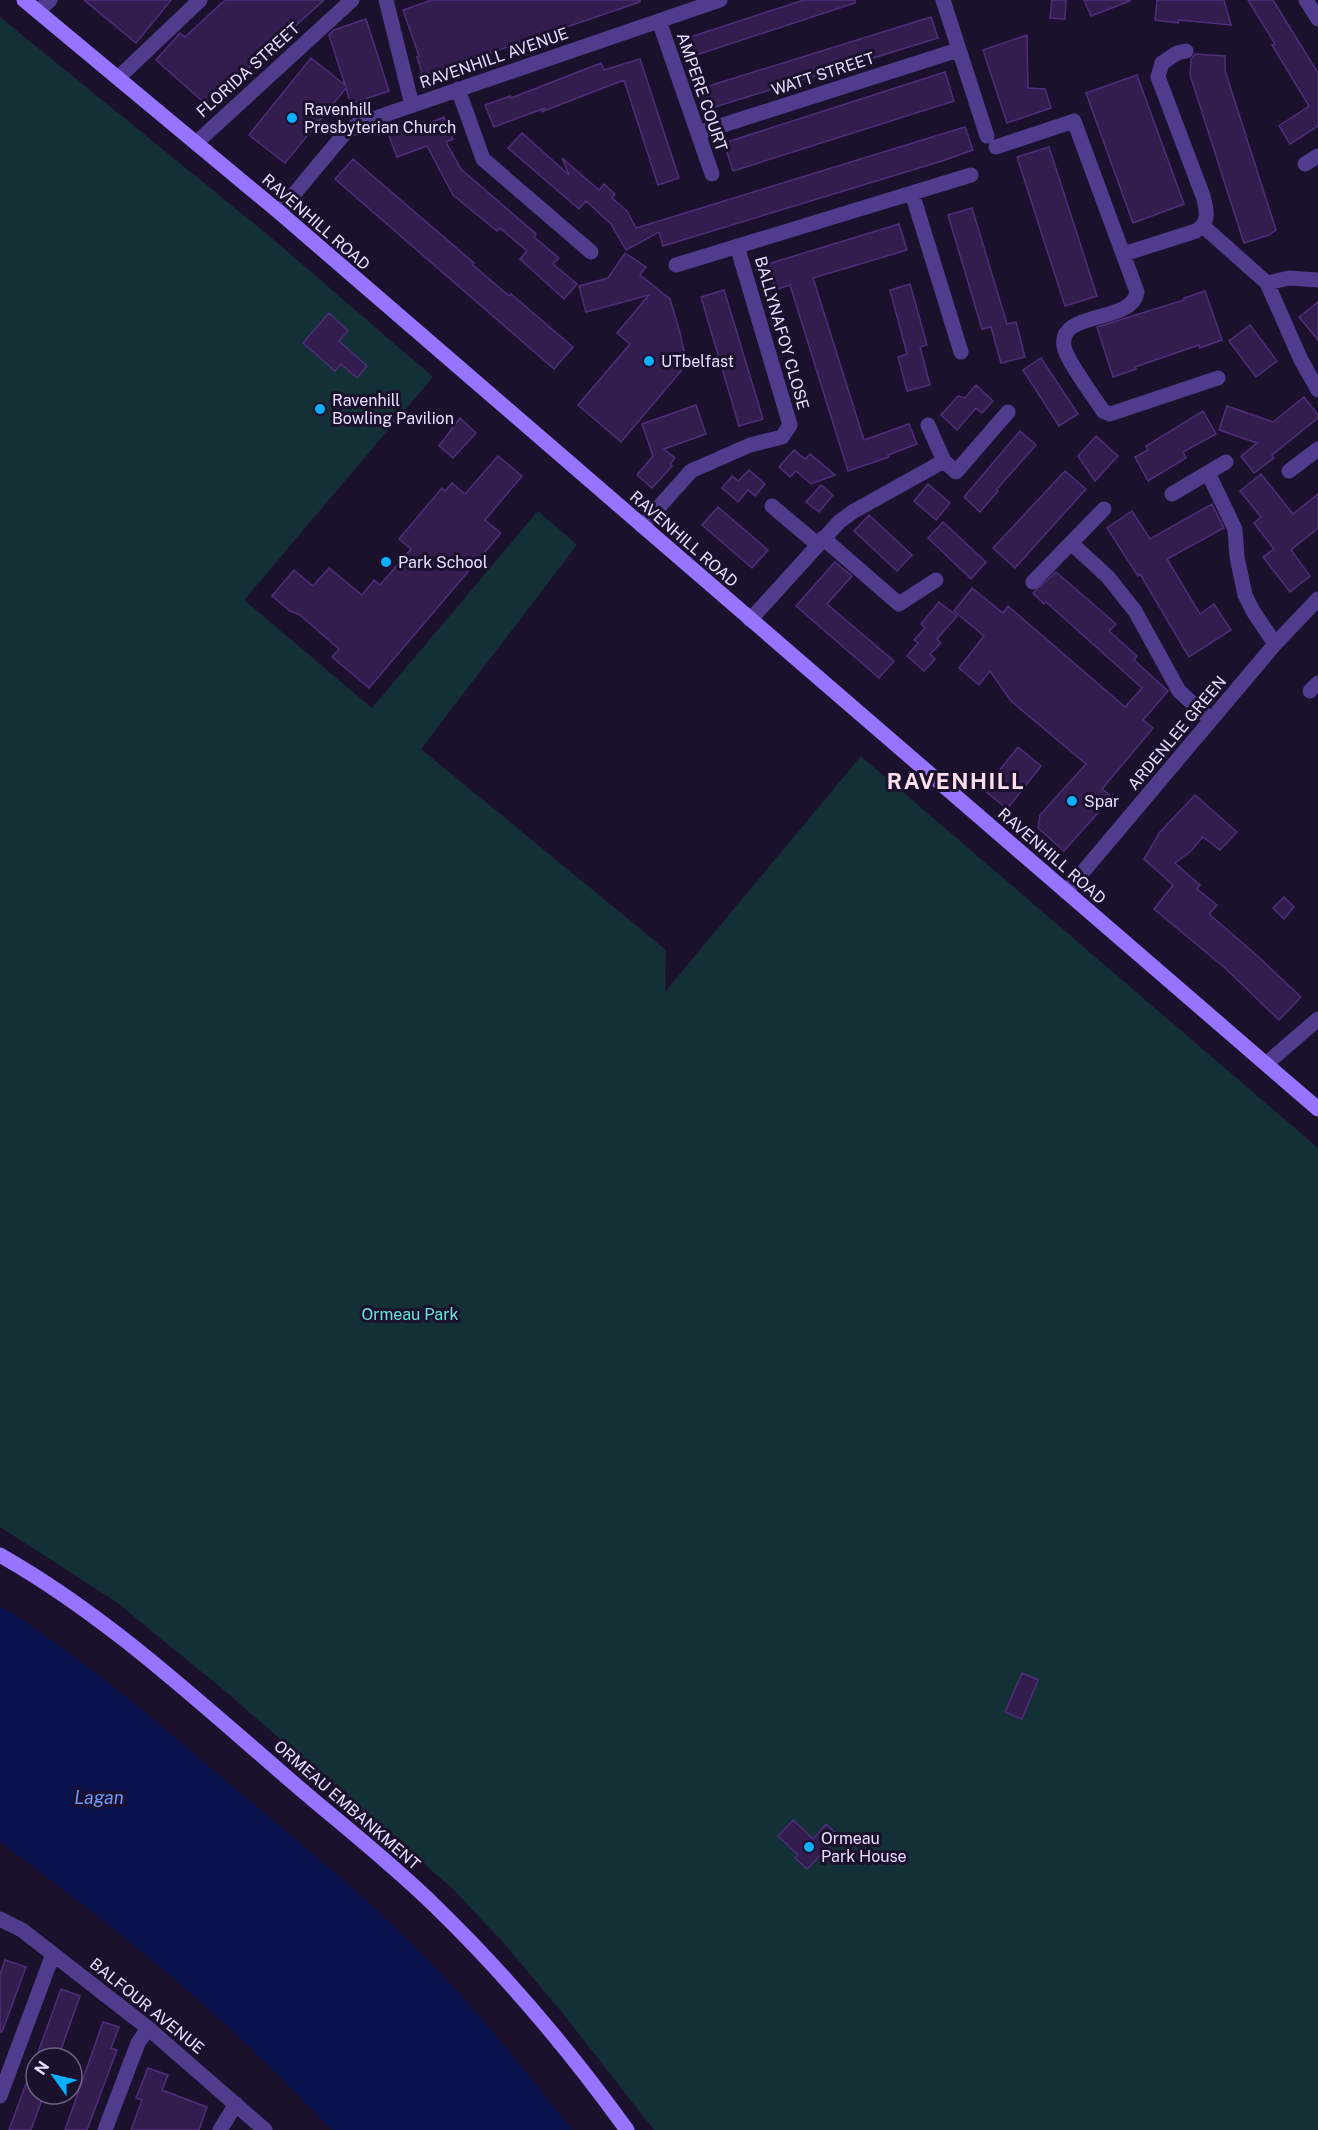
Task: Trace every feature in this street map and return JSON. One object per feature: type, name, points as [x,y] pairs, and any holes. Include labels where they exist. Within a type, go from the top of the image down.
[{"type":"main road","name":"RAVENHILL ROAD","points":[[24,0],[279,212],[1318,1108]]},
{"type":"main road","name":"ORMEAU EMBANKMENT","points":[[0,1555],[27,1570],[103,1622],[157,1665],[435,1906],[484,1956],[545,2026],[627,2130]]},
{"type":"street","points":[[38,11],[50,0]]},
{"type":"street","points":[[118,78],[200,0]]},
{"type":"street","name":"FLORIDA STREET","points":[[196,143],[352,0]]},
{"type":"street","points":[[386,0],[412,105]]},
{"type":"street","name":"RAVENHILL AVENUE","points":[[279,212],[345,133],[358,124],[720,0]]},
{"type":"street","points":[[943,0],[958,50],[992,141],[1074,121],[1137,292],[1136,298],[1127,308],[1071,327],[1066,333],[1064,340],[1066,353],[1103,411],[1110,414],[1218,378]]},
{"type":"street","points":[[1306,0],[1318,19]]},
{"type":"street","name":"AMPERE COURT","points":[[659,21],[712,174]]},
{"type":"street","name":"WATT STREET","points":[[698,133],[958,50]]},
{"type":"street","points":[[1124,254],[1196,231],[1207,219],[1203,196],[1158,78],[1162,63],[1177,53],[1186,51]]},
{"type":"street","points":[[458,89],[483,159],[591,252]]},
{"type":"street","name":"BALLYNAFOY CLOSE","points":[[676,265],[971,175]]},
{"type":"street","points":[[912,193],[962,352]]},
{"type":"street","points":[[1203,226],[1268,283],[1301,360],[1318,390]]},
{"type":"street","name":"BALLYNAFOY CLOSE","points":[[642,526],[691,471],[750,445],[782,436],[790,425],[737,246]]},
{"type":"street","points":[[1268,283],[1289,278],[1318,280]]},
{"type":"street","points":[[928,425],[944,461],[956,472],[1008,412]]},
{"type":"street","points":[[1289,471],[1318,449]]},
{"type":"street","points":[[750,620],[839,522],[854,511],[944,461]]},
{"type":"street","points":[[1172,494],[1226,462]]},
{"type":"street","points":[[1208,473],[1235,529],[1237,557],[1245,595],[1275,644]]},
{"type":"street","points":[[772,506],[899,604],[936,580]]},
{"type":"street","points":[[1033,582],[1104,508]]},
{"type":"street","points":[[1071,543],[1108,578],[1135,611],[1179,691],[1211,720]]},
{"type":"street","name":"ARDENLEE GREEN","points":[[1066,892],[1275,644],[1318,599]]},
{"type":"street","points":[[1266,1064],[1318,1019]]},
{"type":"street","name":"BALFOUR AVENUE","points":[[0,1919],[22,1930],[148,2028],[264,2130]]},
{"type":"street","points":[[0,2096],[53,1954]]},
{"type":"street","points":[[105,2130],[138,2043],[148,2028]]},
{"type":"street","points":[[220,2130],[236,2104]]},
{"type":"green space","name":"Ormeau Park","points":[[0,17],[274,240],[433,377],[244,600],[372,708],[538,511],[577,545],[421,749],[666,950],[665,992],[861,756],[1318,1148],[1318,2130],[654,2130],[561,2011],[501,1940],[452,1888],[225,1691],[115,1601],[0,1527]]},
{"type":"water","name":"Lagan","points":[[0,1606],[88,1667],[144,1711],[385,1918],[411,1942],[471,2007],[572,2130],[332,2130],[294,2090],[194,1996],[109,1925],[0,1842]]},
{"type":"building","points":[[84,0],[171,0],[136,43]]},
{"type":"building","points":[[225,0],[324,0],[242,74],[240,72],[209,107],[156,60],[180,33],[185,37]]},
{"type":"building","points":[[432,0],[640,0],[640,2],[423,76],[417,57],[419,56],[403,10]]},
{"type":"building","points":[[804,0],[855,0],[855,3],[690,57],[684,39]]},
{"type":"building","points":[[1052,0],[1066,0],[1065,19],[1050,18]]},
{"type":"building","points":[[1084,0],[1130,0],[1130,1],[1091,16]]},
{"type":"building","points":[[1157,0],[1224,0],[1231,25],[1155,20]]},
{"type":"building","points":[[1248,0],[1273,0],[1318,73],[1318,126],[1290,144],[1279,126],[1309,106]]},
{"type":"building","points":[[931,17],[938,38],[705,110],[699,89]]},
{"type":"building","points":[[366,19],[389,91],[350,102],[346,88],[285,163],[249,135],[311,58],[345,85],[329,35],[334,30]]},
{"type":"building","points":[[1027,35],[1028,88],[1045,89],[1051,108],[1007,123],[983,50]]},
{"type":"building","points":[[1195,54],[1225,56],[1225,70],[1276,230],[1269,235],[1244,243],[1190,75],[1191,59]]},
{"type":"building","points":[[640,59],[679,178],[658,185],[624,80],[541,112],[545,108],[494,127],[485,105],[510,96],[511,98],[601,63],[604,70]]},
{"type":"building","points":[[945,72],[954,101],[733,171],[724,143]]},
{"type":"building","points":[[1137,75],[1184,204],[1133,223],[1086,93]]},
{"type":"building","points":[[444,117],[453,139],[446,142],[461,169],[536,234],[534,237],[559,258],[553,264],[577,284],[564,299],[520,259],[527,251],[500,228],[497,231],[453,195],[427,146],[397,157],[389,136]]},
{"type":"building","points":[[965,127],[973,150],[663,246],[659,232],[626,250],[611,224],[586,201],[579,209],[508,148],[522,133],[569,175],[562,158],[599,190],[604,184],[615,194],[612,198],[627,211],[636,228]]},
{"type":"building","points":[[1049,147],[1097,296],[1065,306],[1017,157]]},
{"type":"building","points":[[353,159],[509,296],[511,294],[573,347],[554,369],[335,179]]},
{"type":"building","points":[[972,208],[1007,324],[1016,322],[1025,357],[1001,363],[991,327],[982,329],[948,215]]},
{"type":"building","points":[[899,224],[907,250],[813,278],[864,440],[909,424],[917,444],[888,455],[889,457],[848,471],[790,285],[775,290],[768,264]]},
{"type":"building","name":"UTbelfast","points":[[625,253],[646,267],[640,275],[670,299],[684,351],[679,358],[686,365],[621,442],[578,405],[630,344],[617,333],[649,295],[586,312],[579,286],[608,278]]},
{"type":"building","points":[[910,284],[927,345],[920,347],[930,385],[907,391],[898,357],[907,354],[890,290]]},
{"type":"building","points":[[724,290],[763,419],[739,426],[701,297]]},
{"type":"building","points":[[1205,291],[1222,340],[1200,348],[1199,345],[1113,377],[1097,327],[1184,300],[1184,298]]},
{"type":"building","points":[[1318,302],[1318,340],[1299,317]]},
{"type":"building","points":[[329,313],[348,331],[339,341],[367,366],[357,378],[341,364],[335,371],[303,343]]},
{"type":"building","points":[[1250,325],[1277,361],[1256,377],[1229,341]]},
{"type":"building","points":[[1041,358],[1078,414],[1059,426],[1023,370]]},
{"type":"building","points":[[976,385],[993,401],[982,413],[976,408],[957,430],[941,415],[958,396],[965,398]]},
{"type":"building","points":[[1304,397],[1318,418],[1272,455],[1274,458],[1254,473],[1241,456],[1257,443],[1219,430],[1227,406],[1273,422]]},
{"type":"building","points":[[696,405],[706,434],[664,449],[675,458],[670,464],[672,466],[652,488],[637,475],[653,456],[642,424]]},
{"type":"building","points":[[1203,411],[1216,434],[1183,452],[1186,458],[1148,481],[1135,457],[1148,450],[1146,446]]},
{"type":"building","points":[[460,418],[476,433],[453,458],[439,446]]},
{"type":"building","points":[[1020,431],[1036,445],[996,490],[998,491],[980,512],[964,497]]},
{"type":"building","points":[[1096,436],[1118,456],[1095,481],[1078,456]]},
{"type":"building","points":[[794,450],[805,459],[810,454],[835,475],[811,484],[796,471],[790,477],[779,467]]},
{"type":"building","points":[[498,456],[522,476],[485,520],[501,533],[369,688],[332,657],[339,649],[300,615],[290,611],[272,596],[294,570],[313,586],[329,568],[362,595],[374,580],[380,585],[411,549],[399,539],[442,488],[445,491],[452,483],[465,494]]},
{"type":"building","points":[[749,470],[765,484],[755,496],[748,490],[738,502],[722,488],[732,476],[738,481]]},
{"type":"building","points":[[1065,471],[1086,489],[1015,568],[993,548]]},
{"type":"building","points":[[1261,474],[1293,514],[1318,494],[1318,528],[1291,550],[1310,576],[1290,592],[1263,557],[1274,549],[1254,523],[1261,517],[1240,491]]},
{"type":"building","points":[[928,484],[950,503],[936,520],[914,501]]},
{"type":"building","points":[[821,485],[833,495],[819,512],[806,502]]},
{"type":"building","points":[[1212,504],[1224,528],[1167,559],[1200,614],[1214,604],[1231,630],[1189,657],[1140,574],[1138,576],[1107,528],[1132,511],[1150,539]]},
{"type":"building","points":[[718,507],[768,550],[752,568],[702,525]]},
{"type":"building","points":[[869,515],[912,555],[897,571],[854,531]]},
{"type":"building","points":[[943,522],[986,562],[971,579],[928,538]]},
{"type":"building","points":[[835,562],[852,576],[827,604],[894,661],[879,678],[796,606]]},
{"type":"building","points":[[1056,572],[1116,624],[1109,631],[1137,656],[1134,660],[1168,691],[1143,720],[1153,728],[1102,789],[1112,797],[1064,851],[1038,828],[1040,815],[1086,764],[1011,701],[990,671],[979,685],[959,668],[984,636],[954,611],[972,588],[1003,613],[1008,606],[1125,707],[1142,688],[1033,593]]},
{"type":"building","points":[[939,602],[957,616],[937,639],[941,643],[930,654],[935,659],[924,671],[907,656],[918,643],[914,640],[925,628],[921,624]]},
{"type":"building","points":[[1018,747],[1041,766],[1007,809],[984,790]]},
{"type":"building","points":[[1195,795],[1237,832],[1220,850],[1203,837],[1191,851],[1175,863],[1200,885],[1197,889],[1217,905],[1209,914],[1301,997],[1279,1020],[1225,968],[1154,909],[1173,885],[1144,859],[1160,832]]},
{"type":"building","points":[[1284,897],[1294,907],[1284,919],[1273,908]]},
{"type":"building","points":[[1022,1673],[1038,1680],[1022,1719],[1005,1712]]},
{"type":"building","name":"Ormeau Park House","points":[[793,1820],[813,1839],[826,1824],[839,1836],[807,1869],[795,1858],[798,1855],[778,1836]]},
{"type":"building","points":[[5,1960],[26,1967],[2,2032],[0,2032],[0,1975]]},
{"type":"building","points":[[61,1989],[80,1996],[62,2046],[40,2046]]},
{"type":"building","points":[[103,2022],[119,2027],[111,2048],[117,2050],[87,2130],[65,2130],[73,2106],[84,2106],[84,2076]]},
{"type":"building","points":[[148,2068],[168,2075],[162,2090],[207,2107],[199,2130],[131,2130],[142,2100],[136,2098]]},
{"type":"building","points":[[24,2089],[24,2106],[40,2106],[31,2130],[9,2130]]},
{"type":"place","name":"Ravenhill Presbyterian Church","points":[[292,118]]},
{"type":"place","name":"UTbelfast","points":[[649,361]]},
{"type":"place","name":"Ravenhill Bowling Pavilion","points":[[320,409]]},
{"type":"place","name":"Park School","points":[[386,562]]},
{"type":"place","name":"Spar","points":[[1072,801]]},
{"type":"place","name":"Ormeau Park House","points":[[809,1847]]},
{"type":"district","name":"RAVENHILL","points":[[956,781]]}]
